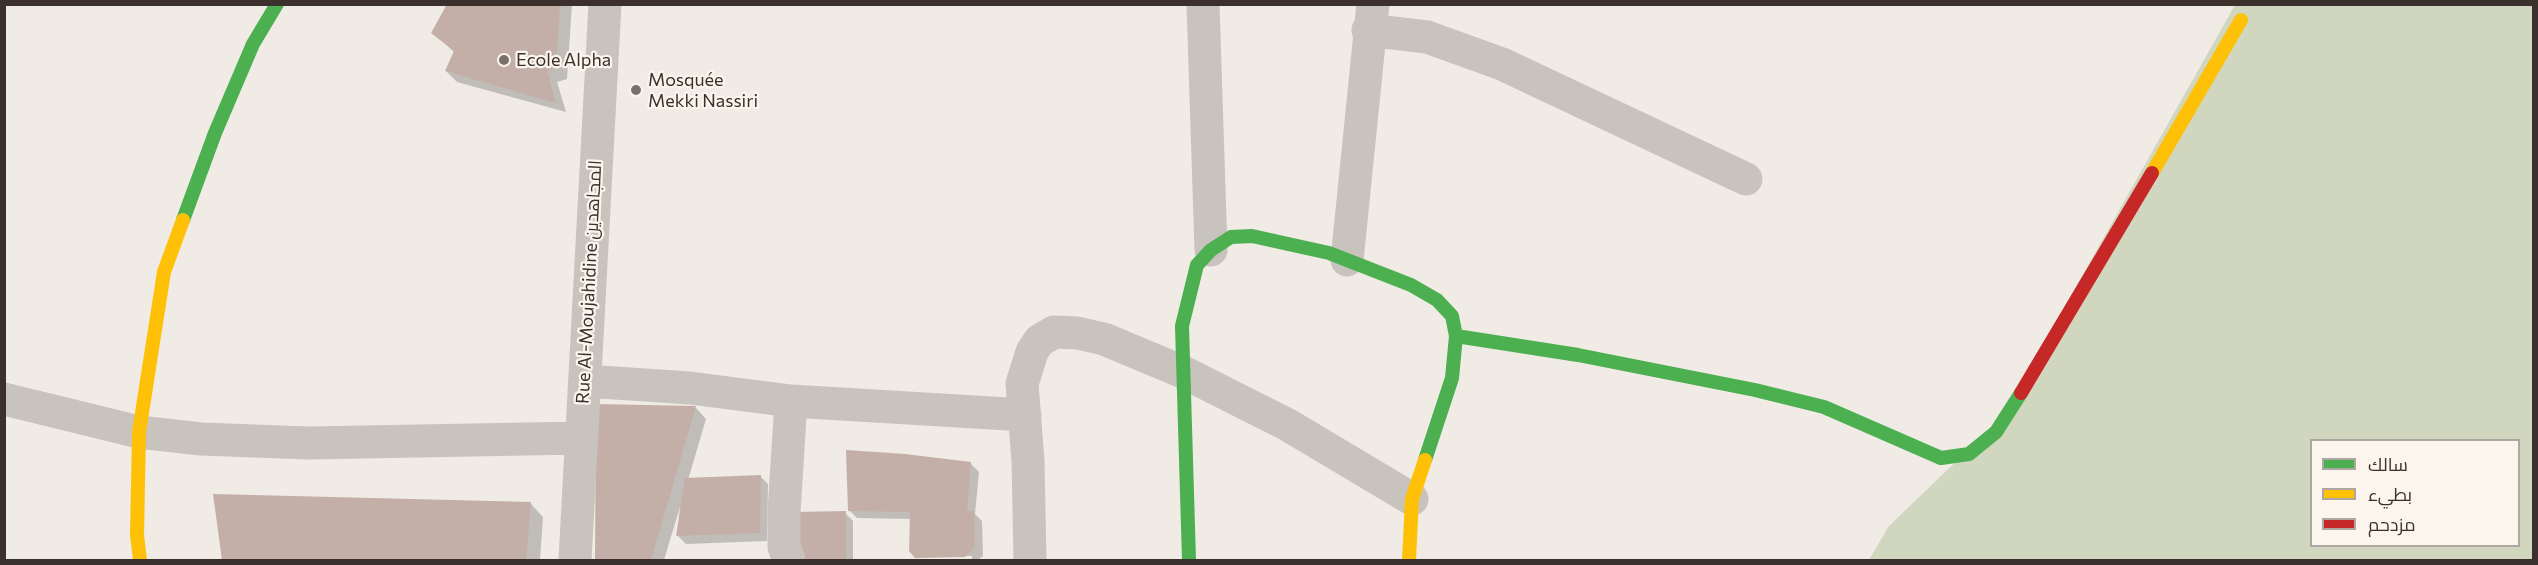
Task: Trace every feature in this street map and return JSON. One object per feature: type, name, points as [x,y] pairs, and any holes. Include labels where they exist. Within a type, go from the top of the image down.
[{"type":"street","points":[[140,561],[137,535],[140,432],[164,272],[215,133],[253,44],[277,4]]},
{"type":"street","name":"Rue Al-Moujahidine المجاهدين","points":[[575,561],[605,4]]},
{"type":"street","points":[[1203,4],[1211,250]]},
{"type":"street","points":[[1347,260],[1371,17],[1502,64],[1746,179]]},
{"type":"street","points":[[1456,336],[1578,355],[1755,390],[1824,407],[1941,458],[1969,454],[1996,432],[2046,356],[2241,20]]},
{"type":"street","points":[[1189,561],[1182,326],[1197,265],[1211,250],[1231,237],[1252,236],[1289,243],[1347,260],[1411,285],[1437,300],[1452,316],[1456,336],[1452,378],[1412,499],[1409,561]]},
{"type":"street","points":[[1025,560],[1025,415],[1022,384],[1028,363],[1039,341],[1054,332],[1077,333],[1104,339],[1183,372],[1288,425],[1412,499]]},
{"type":"street","points":[[585,381],[690,388],[790,401],[1025,415]]},
{"type":"street","points":[[4,399],[140,432],[201,439],[309,442],[580,438]]},
{"type":"street","points":[[789,561],[784,547],[784,512],[790,401]]},
{"type":"green space","points":[[2235,5],[2533,5],[2533,560],[1869,560],[1889,526],[1994,425],[2038,354]]},
{"type":"building","name":"Ecole Alpha","points":[[447,4],[560,4],[556,68],[547,71],[556,103],[445,71],[454,51],[431,33]]},
{"type":"building","points":[[596,404],[696,406],[651,560],[595,560]]},
{"type":"building","points":[[846,450],[971,462],[967,511],[974,511],[975,547],[965,557],[915,558],[909,551],[910,512],[848,511]]},
{"type":"building","points":[[761,475],[760,533],[676,536],[685,478]]},
{"type":"building","points":[[213,494],[531,502],[526,560],[222,560]]},
{"type":"building","points":[[846,511],[846,560],[796,560],[796,512]]},
{"type":"traffic: fast","points":[[183,220],[215,133],[253,44],[277,4]]},
{"type":"traffic: fast","points":[[1189,560],[1182,326],[1197,265],[1211,250],[1231,237],[1252,236],[1329,253],[1411,285],[1437,300],[1452,316],[1456,336],[1452,378],[1425,460]]},
{"type":"traffic: fast","points":[[1456,336],[1578,355],[1755,390],[1824,407],[1941,458],[1969,454],[1996,432],[2021,393]]},
{"type":"traffic: slow","points":[[2152,173],[2241,20]]},
{"type":"traffic: slow","points":[[140,560],[137,535],[139,432],[164,272],[183,220]]},
{"type":"traffic: slow","points":[[1409,560],[1412,499],[1425,460]]},
{"type":"traffic: jam","points":[[2021,393],[2152,173]]},
{"type":"place","name":"Ecole Alpha","points":[[504,60]]},
{"type":"place","name":"Mosquée Mekki Nassiri","points":[[636,90]]}]
